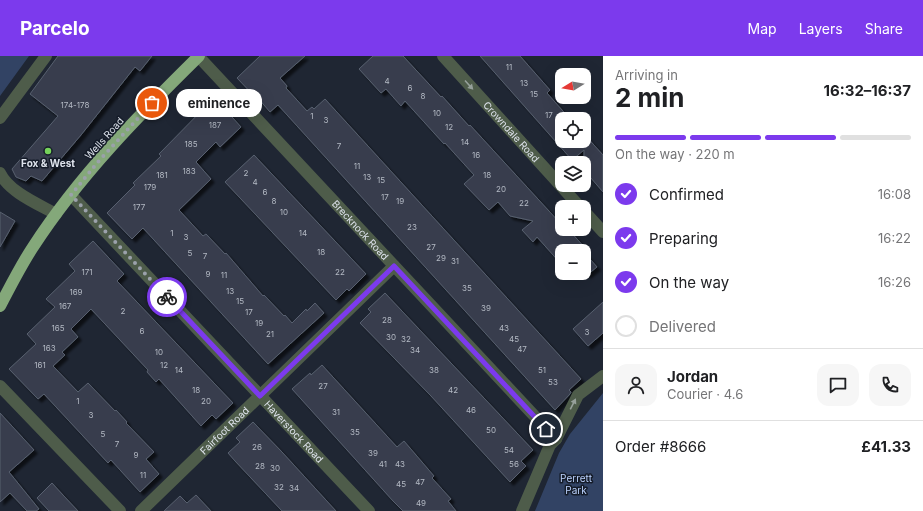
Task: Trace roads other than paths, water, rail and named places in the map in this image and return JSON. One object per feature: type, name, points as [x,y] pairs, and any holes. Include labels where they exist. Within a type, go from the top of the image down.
[{"type":"highway","name":"Wells Road","points":[[0,306],[32,249],[71,195],[122,135],[198,56]]},
{"type":"street","points":[[0,118],[46,56]]},
{"type":"street","name":"Brecknock Road","points":[[198,56],[556,439]]},
{"type":"street","name":"Crowndale Road","points":[[443,56],[574,200]]},
{"type":"street","points":[[0,173],[3,179],[19,194],[56,214]]},
{"type":"street","name":"Haverstock Road","points":[[71,195],[369,511]]},
{"type":"street","points":[[591,219],[603,232]]},
{"type":"street","name":"Fairfoot Road","points":[[141,511],[394,266]]},
{"type":"street","points":[[522,511],[550,445],[556,439],[578,394],[603,376]]},
{"type":"street","points":[[0,386],[120,511]]},
{"type":"place","name":"eminence","points":[[152,103]]},
{"type":"place","name":"Fox & West","points":[[48,151]]},
{"type":"park label","name":"Perrett Park","points":[[576,484]]}]
